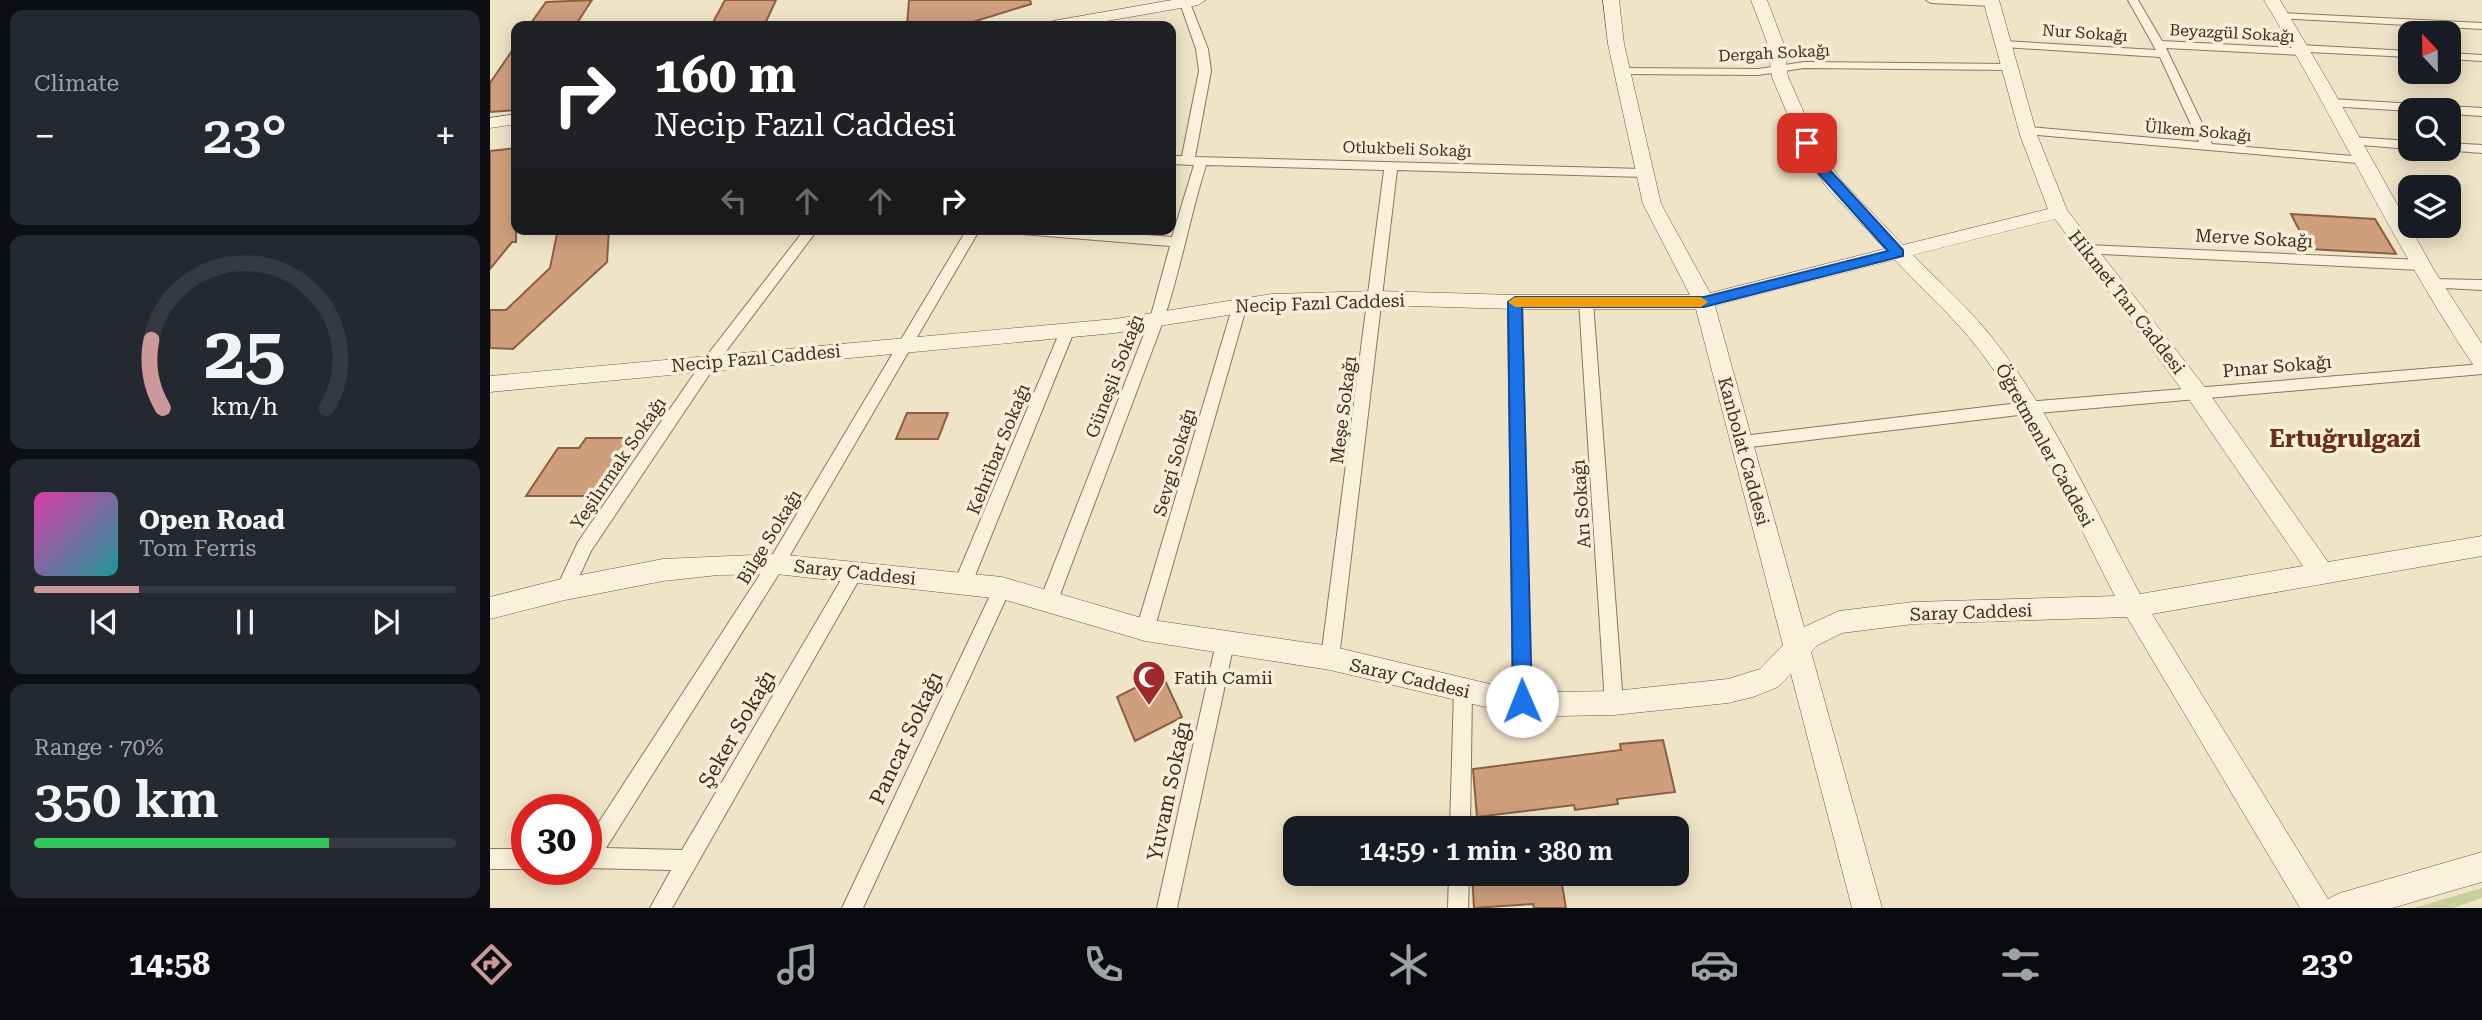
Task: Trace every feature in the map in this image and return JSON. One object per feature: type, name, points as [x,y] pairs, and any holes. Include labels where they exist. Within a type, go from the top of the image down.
[{"type":"street","name":"Kanbolat Caddesi","points":[[1611,0],[1643,173],[1653,204],[1704,302],[1867,908]]},
{"type":"street","name":"Öğretmenler Caddesi","points":[[1759,0],[1775,42],[1780,77],[1818,163],[1898,253],[1986,344],[2027,408],[2134,606],[2317,908]]},
{"type":"street","points":[[1931,0],[1992,1]]},
{"type":"street","points":[[2133,0],[2161,49],[2207,147]]},
{"type":"street","points":[[1081,21],[1191,1]]},
{"type":"street","name":"Güneşli Sokağı","points":[[1049,600],[1166,292],[1194,160],[1205,71],[1191,1]]},
{"type":"street","name":"Hikmet Tan Caddesi","points":[[1992,1],[2048,191],[2059,212],[2196,392],[2322,575]]},
{"type":"street","points":[[2277,8],[2482,26]]},
{"type":"street","points":[[2277,8],[2431,284],[2482,360]]},
{"type":"street","name":"Nur Sokağı","points":[[2004,44],[2161,49]]},
{"type":"street","name":"Beyazgül Sokağı","points":[[2161,49],[2398,54]]},
{"type":"street","points":[[2461,57],[2482,58]]},
{"type":"street","name":"Dergah Sokağı","points":[[1622,71],[1741,73],[1804,65],[2011,67]]},
{"type":"street","points":[[2332,103],[2482,112]]},
{"type":"street","points":[[490,123],[511,120]]},
{"type":"street","name":"Ülkem Sokağı","points":[[2029,131],[2364,161]]},
{"type":"street","points":[[2353,141],[2398,144]]},
{"type":"street","points":[[2461,148],[2482,149]]},
{"type":"street","name":"Otlukbeli Sokağı","points":[[1176,160],[1643,173]]},
{"type":"street","name":"Meşe Sokağı","points":[[1330,658],[1377,298],[1391,166]]},
{"type":"street","name":"Necip Fazıl Caddesi","points":[[490,384],[1068,329],[1157,319],[1240,305],[1377,298],[1515,302],[1704,302],[2059,212]]},
{"type":"street","name":"Yeşilırmak Sokağı","points":[[565,589],[584,547],[710,362],[807,235]]},
{"type":"street","name":"Bilge Sokağı","points":[[602,835],[776,564],[970,235]]},
{"type":"street","points":[[1086,235],[1176,242]]},
{"type":"street","name":"Merve Sokağı","points":[[2087,250],[2420,265]]},
{"type":"street","points":[[2431,284],[2482,285]]},
{"type":"street","points":[[1515,302],[1522,701]]},
{"type":"street","name":"Arı Sokağı","points":[[1586,302],[1614,703]]},
{"type":"street","name":"Sevgi Sokağı","points":[[1145,630],[1240,305]]},
{"type":"street","name":"Kehribar Sokağı","points":[[963,583],[1068,329]]},
{"type":"street","name":"Pınar Sokağı","points":[[1742,442],[2027,408],[2482,369]]},
{"type":"street","name":"Saray Caddesi","points":[[490,608],[565,589],[663,570],[776,564],[1002,588],[1145,630],[1330,658],[1463,691],[1558,704],[1614,703],[1728,691],[1752,685],[1769,678],[1798,648],[1823,628],[1864,617],[2134,606],[2482,546]]},
{"type":"street","name":"Şeker Sokağı","points":[[660,908],[854,573]]},
{"type":"street","name":"Pancar Sokağı","points":[[852,908],[1002,588]]},
{"type":"street","name":"Yuvam Sokağı","points":[[1167,908],[1225,643]]},
{"type":"street","points":[[1460,816],[1463,691]]},
{"type":"street","points":[[602,858],[686,860]]},
{"type":"street","points":[[490,859],[511,859]]},
{"type":"street","points":[[2340,908],[2482,867]]},
{"type":"street","points":[[1458,908],[1459,886]]},
{"type":"green space","points":[[2482,888],[2482,898],[2453,908],[2414,908]]},
{"type":"building","points":[[592,0],[578,21],[533,21],[546,2]]},
{"type":"building","points":[[725,0],[776,0],[766,21],[714,21]]},
{"type":"building","points":[[909,0],[1030,0],[1031,4],[976,21],[907,21]]},
{"type":"building","points":[[511,52],[511,110],[490,112],[490,83]]},
{"type":"building","points":[[511,149],[511,235],[516,235],[516,242],[512,242],[490,269],[490,151]]},
{"type":"building","points":[[2291,214],[2375,219],[2396,254],[2309,249]]},
{"type":"building","points":[[557,235],[609,235],[607,262],[513,349],[490,348],[490,310],[506,310],[550,268]]},
{"type":"building","points":[[907,413],[948,413],[938,439],[896,439]]},
{"type":"building","points":[[586,438],[631,438],[596,496],[526,496],[558,448],[579,448]]},
{"type":"building","name":"Fatih Camii","points":[[1162,674],[1182,717],[1135,741],[1117,697]]},
{"type":"building","points":[[1663,740],[1675,792],[1617,799],[1618,804],[1575,810],[1574,805],[1477,816],[1473,769],[1621,750],[1620,744]]},
{"type":"building","points":[[1473,886],[1562,886],[1566,908],[1534,908],[1533,904],[1474,908]]},
{"type":"slow traffic","points":[[1515,302],[1701,302]]},
{"type":"place","name":"Fatih Camii","points":[[1149,707]]},
{"type":"district","name":"Ertuğrulgazi","points":[[2345,439]]},
{"type":"route","points":[[1522,701],[1515,302],[1704,302],[1898,253],[1835,185],[1807,143]]}]
